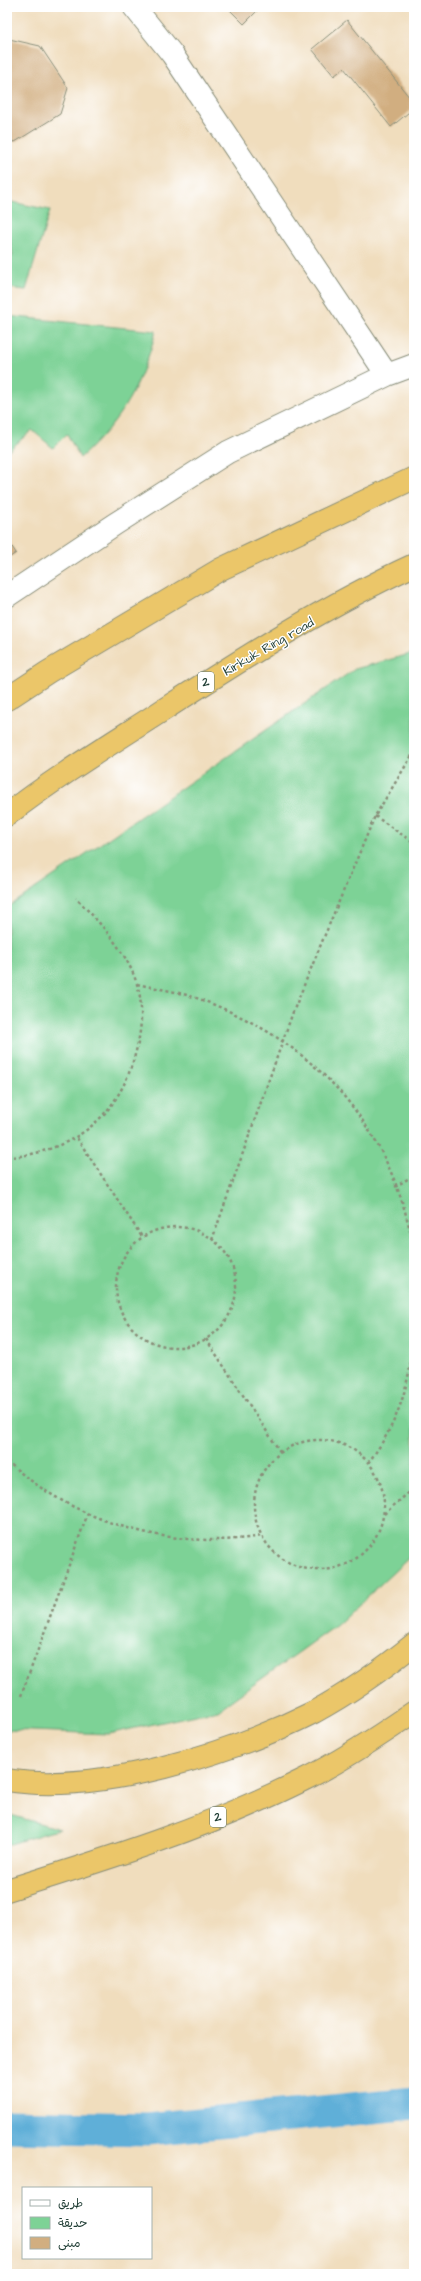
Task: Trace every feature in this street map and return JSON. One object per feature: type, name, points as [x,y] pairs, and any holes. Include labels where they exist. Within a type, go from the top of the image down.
[{"type":"highway","points":[[7,699],[48,672],[221,569],[414,478]]},
{"type":"highway","name":"Kirkuk Ring road","points":[[7,815],[38,791],[219,674],[375,583],[414,565]]},
{"type":"highway","points":[[7,1780],[44,1783],[108,1778],[230,1748],[314,1711],[383,1669],[414,1644]]},
{"type":"highway","name":"2","points":[[7,1890],[140,1847],[250,1805],[310,1776],[366,1744],[414,1712]]},
{"type":"lane","points":[[134,7],[172,54],[387,375]]},
{"type":"lane","points":[[7,596],[115,524],[228,452],[387,375],[414,365]]},
{"type":"path","points":[[212,1240],[283,1041],[324,937],[375,816],[414,752]]},
{"type":"path","points":[[375,816],[414,843]]},
{"type":"path","points":[[7,1157],[36,1153],[76,1138],[97,1121],[114,1103],[134,1060],[140,1036],[141,1013],[137,984],[116,944],[76,898]]},
{"type":"path","points":[[137,984],[201,1000],[232,1012],[283,1041],[312,1062],[334,1083],[352,1105],[377,1144],[396,1187],[411,1232],[414,1251]]},
{"type":"path","points":[[76,1138],[142,1237]]},
{"type":"path","points":[[396,1187],[414,1175]]},
{"type":"path","points":[[170,1228],[199,1232],[212,1240],[223,1252],[229,1262],[235,1282],[234,1299],[229,1315],[219,1329],[206,1339],[189,1346],[170,1347],[153,1343],[137,1333],[125,1319],[118,1302],[116,1284],[120,1265],[129,1249],[142,1237],[156,1230],[170,1228]]},
{"type":"path","points":[[368,1463],[384,1441],[398,1416],[406,1389],[414,1338]]},
{"type":"path","points":[[206,1339],[281,1453]]},
{"type":"path","points":[[323,1440],[340,1444],[356,1451],[368,1463],[378,1479],[383,1496],[383,1514],[378,1532],[369,1547],[360,1555],[339,1567],[322,1570],[304,1568],[287,1562],[272,1551],[262,1536],[255,1520],[254,1503],[256,1485],[264,1470],[281,1453],[289,1447],[306,1441],[323,1440]]},
{"type":"path","points":[[7,1461],[24,1476],[51,1494],[88,1514],[127,1529],[158,1536],[222,1540],[262,1536]]},
{"type":"path","points":[[383,1514],[414,1488]]},
{"type":"path","points":[[21,1696],[88,1514]]},
{"type":"green space","points":[[7,201],[50,210],[26,290],[7,288],[7,256],[13,256],[9,234],[7,233]]},
{"type":"green space","points":[[7,316],[156,331],[137,385],[118,416],[107,430],[80,458],[67,434],[53,448],[32,430],[7,452]]},
{"type":"green space","points":[[414,653],[414,1553],[337,1625],[218,1710],[108,1734],[7,1730],[7,908],[355,669]]},
{"type":"green space","points":[[7,1814],[60,1829],[7,1845]]},
{"type":"building","points":[[227,7],[261,7],[244,24]]},
{"type":"building","points":[[347,20],[414,103],[414,108],[391,127],[344,68],[334,76],[312,49]]},
{"type":"building","points":[[7,34],[9,39],[40,46],[68,88],[60,114],[15,142],[7,140]]},
{"type":"building","points":[[7,539],[16,553],[7,559]]},
{"type":"waterway","points":[[7,2126],[147,2129],[414,2103]]}]
